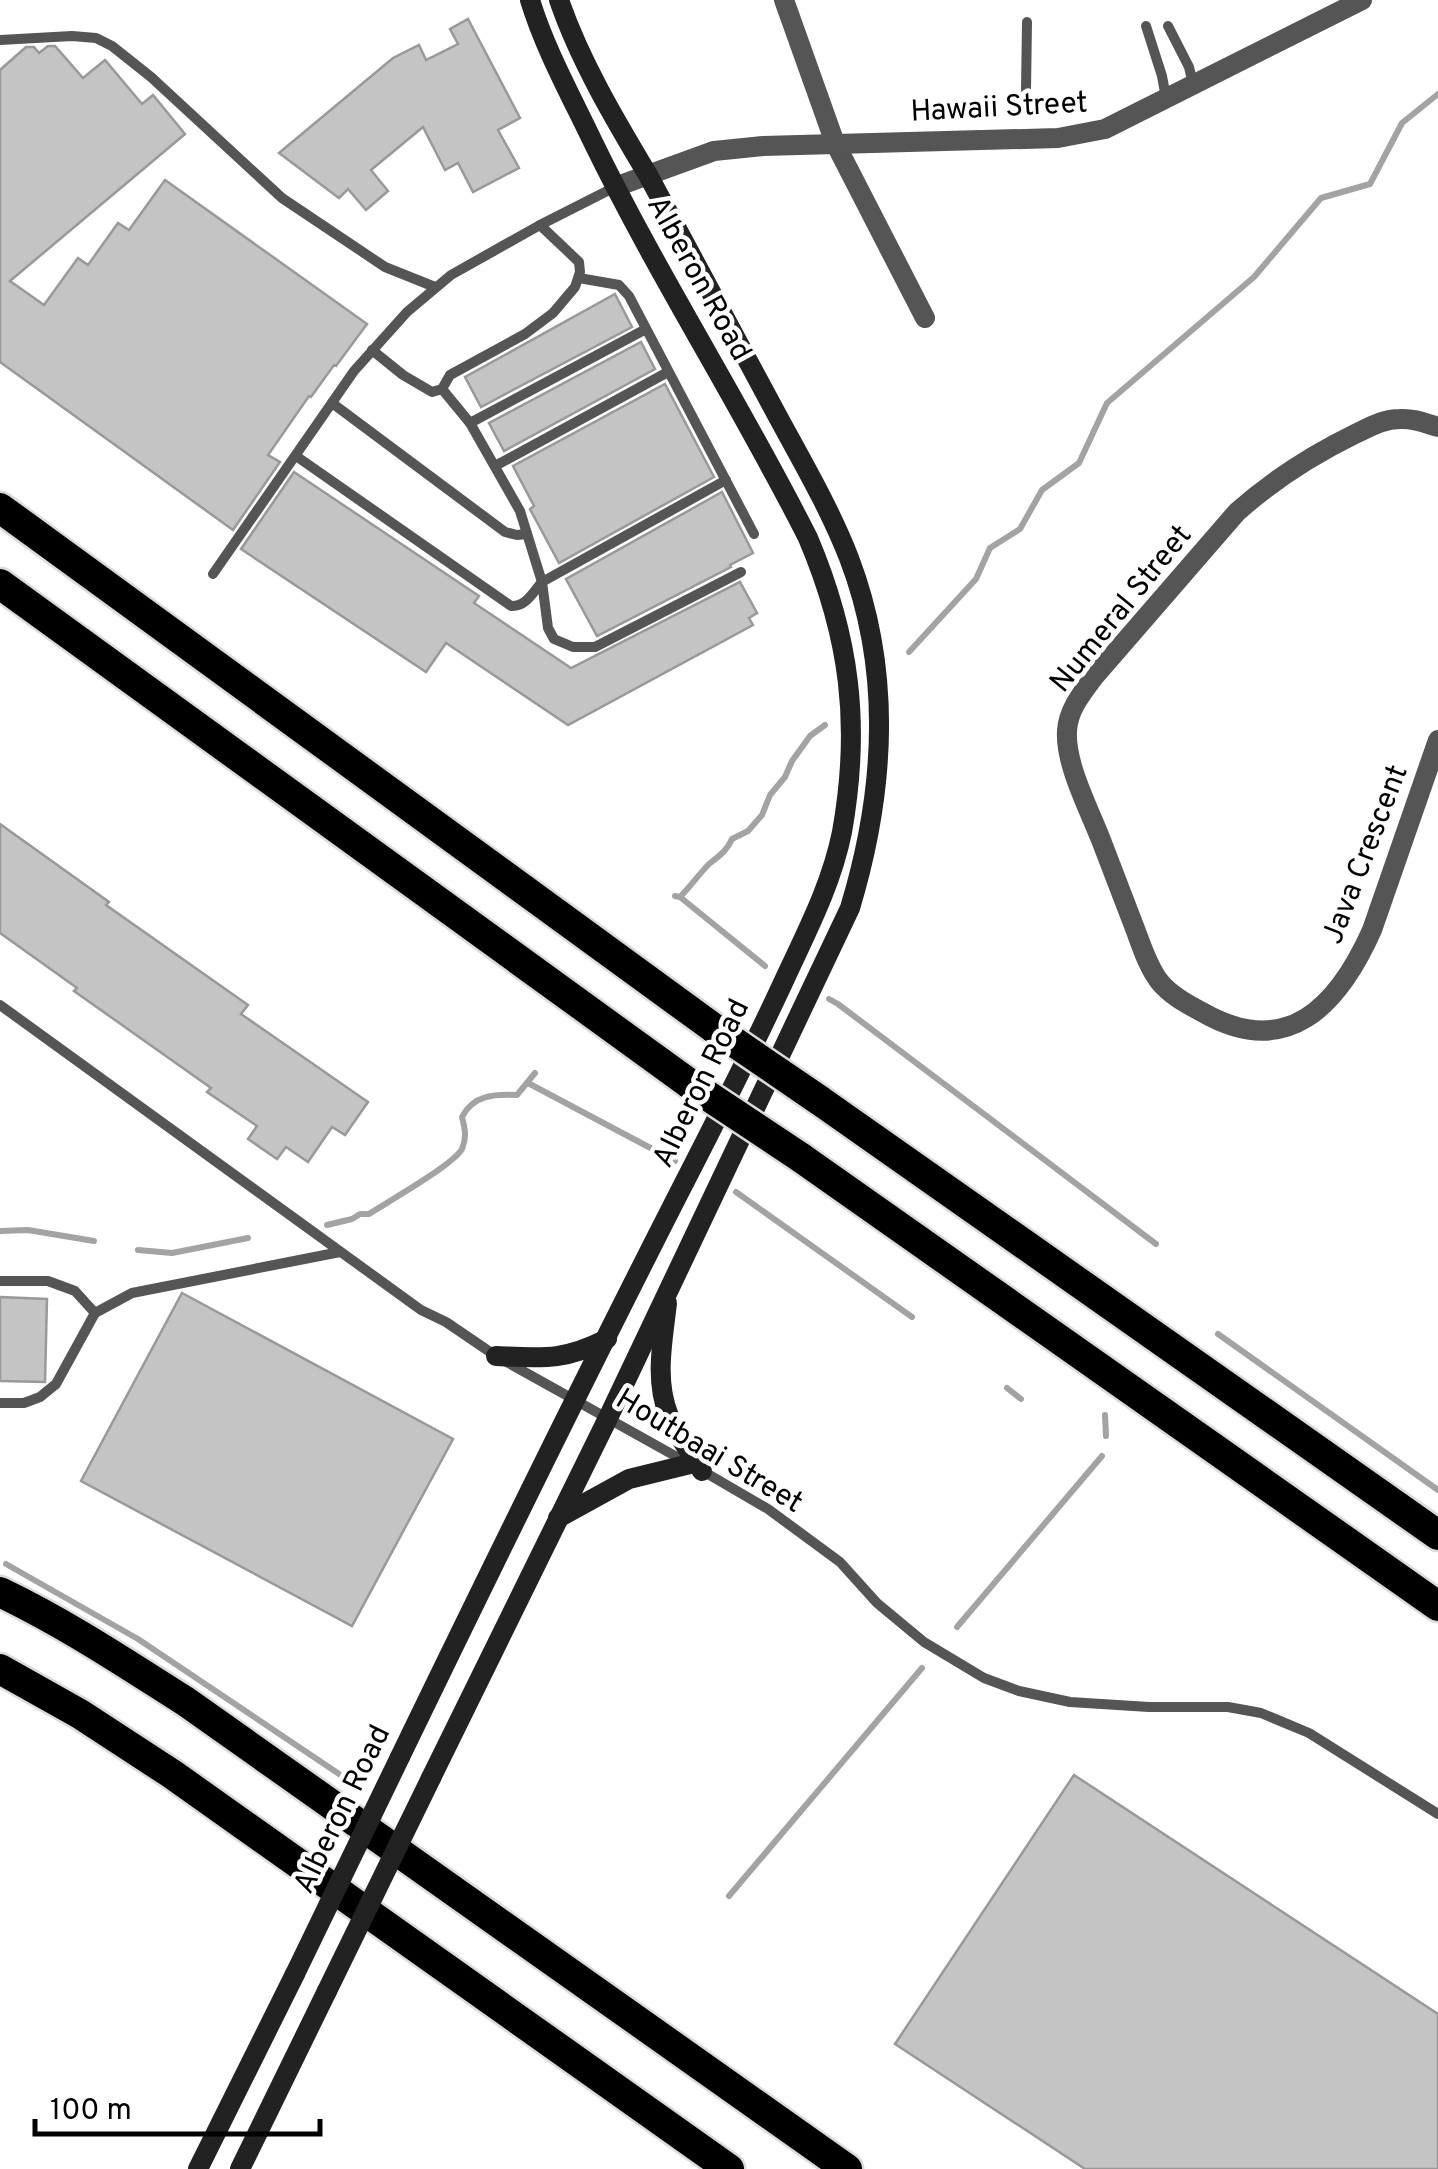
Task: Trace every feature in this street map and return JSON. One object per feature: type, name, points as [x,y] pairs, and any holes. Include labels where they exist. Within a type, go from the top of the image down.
[{"type":"highway","points":[[0,508],[715,1030],[1438,1535]]},
{"type":"highway","points":[[0,584],[690,1084],[800,1157],[1438,1606]]},
{"type":"highway","points":[[0,1592],[103,1649],[200,1711],[847,2169]]},
{"type":"highway","points":[[0,1669],[80,1714],[172,1774],[729,2169]]},
{"type":"main road","name":"Alberon Road","points":[[198,2169],[575,1400],[738,1078],[821,901],[841,837],[847,800],[852,724],[844,648],[824,575],[808,538],[615,187],[564,83],[530,0]]},
{"type":"main road","name":"Alberon Road","points":[[240,2169],[608,1418],[850,908],[874,810],[880,726],[876,662],[848,556],[820,496],[610,109],[559,0]]},
{"type":"main road","points":[[557,1518],[628,1479],[696,1468],[663,1400],[660,1379],[669,1286]]},
{"type":"main road","points":[[496,1356],[570,1355],[607,1340]]},
{"type":"street","points":[[784,0],[835,144],[925,318]]},
{"type":"street","name":"Hawaii Street","points":[[615,187],[714,151],[1070,136],[1105,130],[1362,0]]},
{"type":"street","name":"Numeral Street","points":[[1102,843],[1068,750],[1067,726],[1076,703],[1094,678],[1237,512],[1262,490],[1318,452],[1383,421],[1420,420],[1438,427]]},
{"type":"street","name":"Java Crescent","points":[[1102,843],[1159,981],[1220,1022],[1240,1030],[1273,1031],[1287,1027],[1330,997],[1358,960],[1438,740]]},
{"type":"lane","points":[[1026,90],[1027,22]]},
{"type":"lane","points":[[1146,26],[1166,98]]},
{"type":"lane","points":[[1168,26],[1190,68],[1193,84]]},
{"type":"lane","points":[[0,40],[72,36],[96,38],[112,46],[282,198],[385,267],[435,287]]},
{"type":"lane","points":[[214,574],[372,350],[435,287],[540,225],[615,187]]},
{"type":"lane","points":[[442,390],[450,375],[525,334],[566,300],[579,278],[578,262],[540,225]]},
{"type":"lane","points":[[579,278],[619,285],[629,296],[754,534]]},
{"type":"lane","points":[[470,423],[646,329]]},
{"type":"lane","points":[[372,350],[423,387],[432,392],[442,390]]},
{"type":"lane","points":[[495,466],[668,372]]},
{"type":"lane","points":[[442,390],[470,423],[520,511],[542,582],[548,628],[554,639],[573,647],[594,648],[741,572]]},
{"type":"lane","points":[[332,403],[505,532],[528,534]]},
{"type":"lane","points":[[296,456],[511,606],[526,602],[542,582],[726,480]]},
{"type":"lane","name":"Houtbaai Street","points":[[0,1005],[421,1310],[768,1509],[840,1562],[878,1604],[924,1642],[984,1678],[1019,1691],[1070,1702],[1228,1707],[1260,1713],[1309,1732],[1438,1814]]},
{"type":"lane","points":[[0,1403],[24,1403],[40,1397],[56,1384],[95,1313],[132,1293],[340,1252]]},
{"type":"lane","points":[[0,1280],[48,1281],[75,1291],[95,1313]]},
{"type":"building","points":[[468,19],[520,118],[498,130],[519,168],[473,192],[458,163],[445,170],[423,127],[371,170],[388,191],[366,210],[348,189],[339,198],[279,153],[393,58],[419,45],[426,60],[458,44],[450,29]]},
{"type":"building","points":[[55,46],[83,78],[105,60],[142,104],[153,95],[185,134],[10,281],[44,305],[78,258],[88,265],[118,223],[129,230],[165,180],[367,324],[268,455],[280,462],[233,530],[0,362],[0,70],[26,47],[34,47],[39,53]]},
{"type":"building","points":[[615,294],[632,327],[481,407],[465,377]]},
{"type":"building","points":[[641,342],[655,369],[504,451],[489,423]]},
{"type":"building","points":[[665,384],[714,477],[559,563],[530,509],[534,506],[513,466]]},
{"type":"building","points":[[294,472],[479,596],[474,603],[571,668],[740,582],[757,613],[749,618],[753,625],[568,725],[446,643],[426,672],[241,549]]},
{"type":"building","points":[[722,492],[753,553],[597,636],[566,579]]},
{"type":"building","points":[[0,824],[248,1005],[241,1014],[368,1102],[345,1135],[332,1127],[308,1162],[286,1147],[277,1159],[248,1139],[257,1126],[207,1092],[211,1088],[0,933]]},
{"type":"building","points":[[182,1293],[453,1439],[352,1626],[81,1481]]},
{"type":"building","points":[[0,1297],[47,1299],[45,1382],[0,1381]]},
{"type":"building","points":[[1074,1775],[1438,2014],[1438,2169],[1085,2169],[895,2044]]},
{"type":"waterway","points":[[909,652],[976,579],[990,548],[1020,529],[1042,490],[1079,463],[1107,403],[1254,277],[1321,198],[1370,184],[1402,123],[1438,94]]},
{"type":"waterway","points":[[680,897],[732,839],[748,831],[762,815],[792,761],[810,736],[825,725]]},
{"type":"waterway","points":[[675,896],[765,966]]},
{"type":"waterway","points":[[829,999],[1156,1244]]},
{"type":"waterway","points":[[327,1225],[369,1214],[420,1183],[462,1149],[462,1117],[472,1104],[485,1097],[517,1095],[535,1073]]},
{"type":"waterway","points":[[528,1083],[675,1161]]},
{"type":"waterway","points":[[736,1192],[912,1317]]},
{"type":"waterway","points":[[0,1231],[28,1230],[94,1241]]},
{"type":"waterway","points":[[138,1250],[172,1253],[248,1238]]},
{"type":"waterway","points":[[1218,1334],[1438,1490]]},
{"type":"waterway","points":[[1007,1388],[1021,1399]]},
{"type":"waterway","points":[[1105,1415],[1106,1436]]},
{"type":"waterway","points":[[957,1627],[1102,1456]]},
{"type":"waterway","points":[[6,1564],[138,1639],[363,1790]]},
{"type":"waterway","points":[[729,1896],[922,1668]]}]
